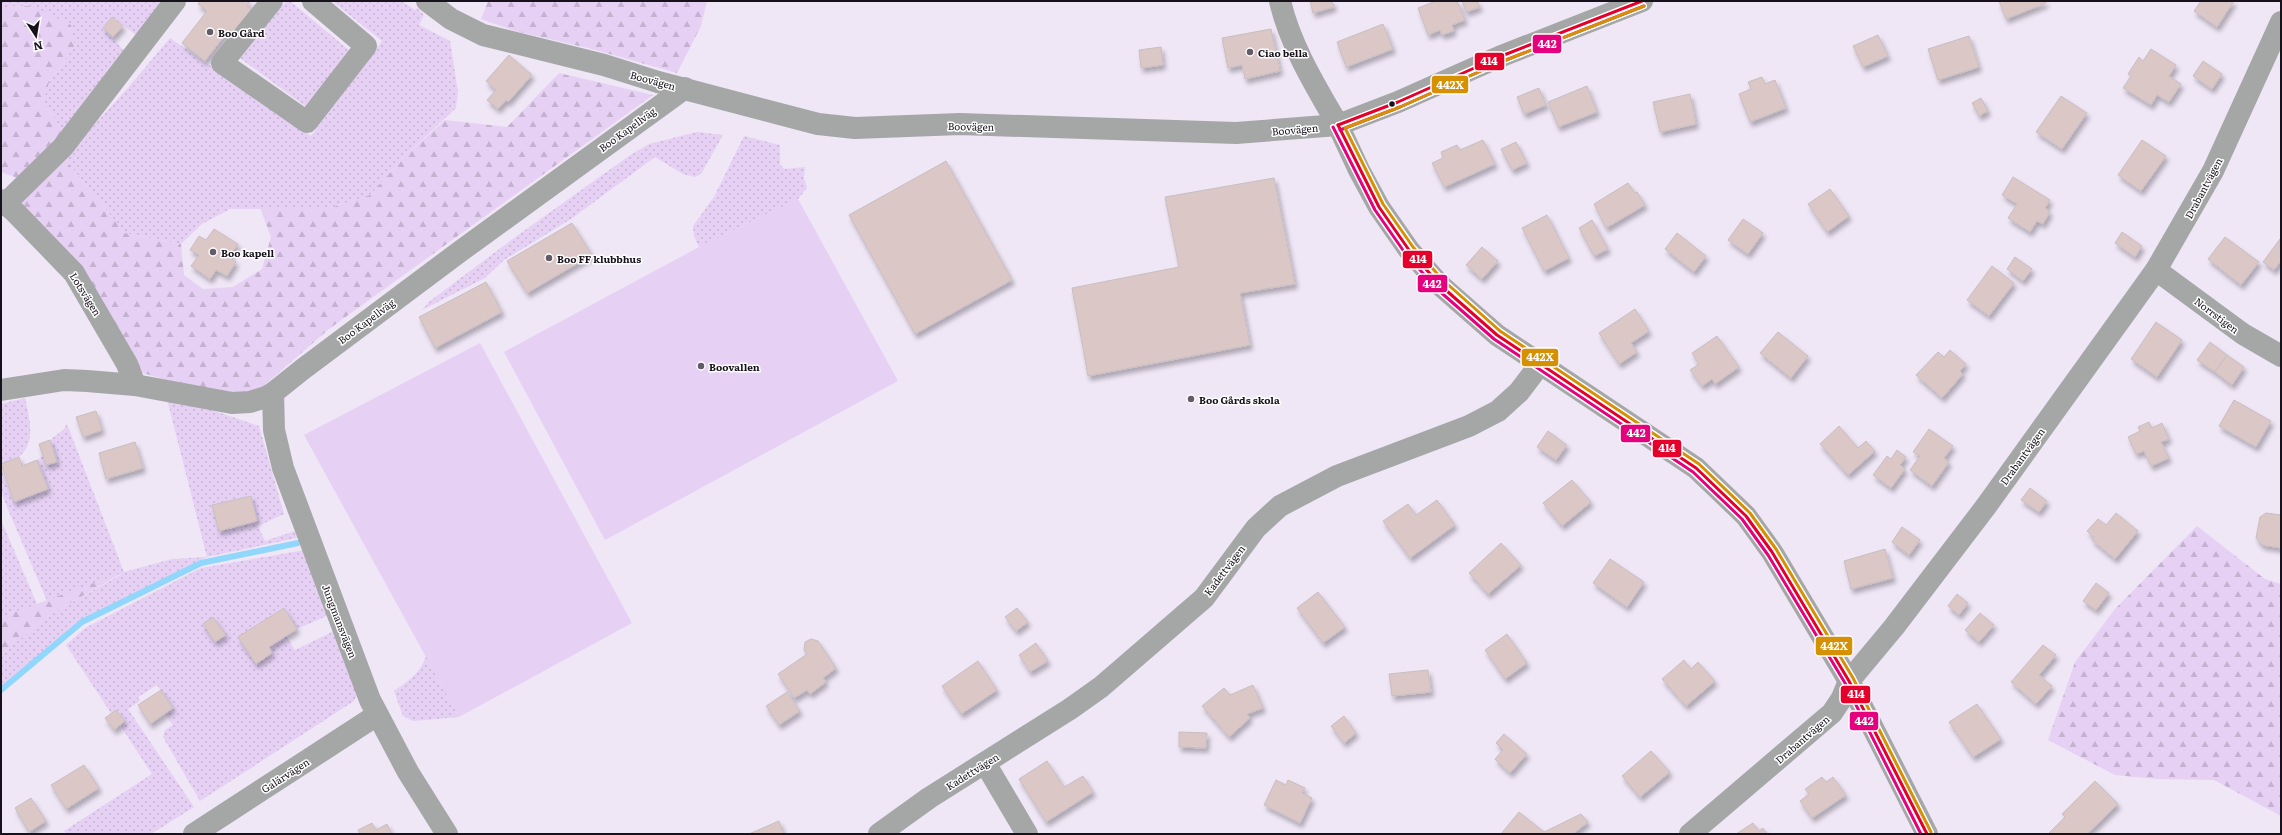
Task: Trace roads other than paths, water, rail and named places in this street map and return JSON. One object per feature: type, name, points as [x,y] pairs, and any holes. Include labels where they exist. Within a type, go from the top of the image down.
[{"type":"street","points":[[3,202],[63,147],[175,1]]},
{"type":"street","points":[[272,1],[222,63],[306,122],[366,46],[313,1]]},
{"type":"street","name":"Boovägen","points":[[428,1],[451,19],[483,35],[685,88],[778,115],[818,124],[855,128],[960,124],[1236,133],[1338,125],[1398,102],[1499,57],[1642,1]]},
{"type":"street","points":[[1280,1],[1283,14],[1312,80],[1338,125],[1371,192],[1409,250],[1440,285],[1469,312],[1497,334],[1696,468],[1724,493],[1746,516],[1772,552],[1849,681],[1927,834]]},
{"type":"street","name":"Drabantvägen","points":[[1690,834],[1832,713],[1849,681],[1894,627],[1987,505],[2156,270],[2213,171],[2281,22]]},
{"type":"street","name":"Boo Kapellväg","points":[[1,390],[64,380],[135,385],[232,403],[250,402],[273,393],[462,250],[685,88]]},
{"type":"street","name":"Lotsvägen","points":[[3,202],[74,273],[127,364],[135,385]]},
{"type":"street","name":"Norrstigen","points":[[2156,270],[2243,334],[2281,356]]},
{"type":"street","name":"Kadettvägen","points":[[879,834],[929,798],[1070,709],[1101,687],[1208,593],[1256,528],[1280,506],[1337,476],[1463,429],[1498,411],[1519,392],[1541,363]]},
{"type":"street","name":"Jungmansvägen","points":[[273,393],[274,430],[283,468],[377,715],[446,834]]},
{"type":"street","name":"Galärvägen","points":[[194,834],[377,715]]},
{"type":"street","points":[[985,763],[1027,834]]},
{"type":"waterway","points":[[1,690],[82,622],[201,563],[298,543]]},
{"type":"place","name":"Boo Gård","points":[[210,32]]},
{"type":"place","name":"Ciao bella","points":[[1250,52]]},
{"type":"place","name":"Boo kapell","points":[[213,252]]},
{"type":"place","name":"Boo FF klubbhus","points":[[549,258]]},
{"type":"place","name":"Boovallen","points":[[701,366]]},
{"type":"place","name":"Boo Gårds skola","points":[[1191,399]]}]
